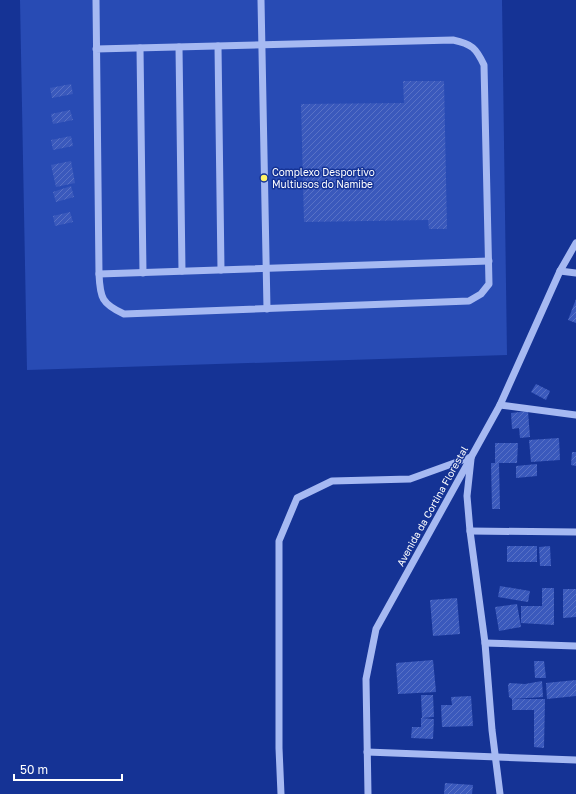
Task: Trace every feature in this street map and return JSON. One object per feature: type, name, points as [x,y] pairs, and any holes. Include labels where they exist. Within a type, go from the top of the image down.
[{"type":"street","points":[[96,0],[96,49],[99,274],[100,294],[108,306],[124,314],[469,300],[481,294],[489,284],[484,65],[478,52],[467,43],[453,40],[96,49]]},
{"type":"street","points":[[261,0],[267,308]]},
{"type":"street","points":[[218,46],[221,270]]},
{"type":"street","points":[[179,47],[182,272]]},
{"type":"street","points":[[140,48],[143,273]]},
{"type":"street","name":"Avenida da Cortina Florestal","points":[[368,794],[366,679],[376,629],[500,405],[560,271],[576,243]]},
{"type":"street","points":[[99,274],[489,261]]},
{"type":"street","points":[[560,271],[576,273]]},
{"type":"street","points":[[500,405],[576,415]]},
{"type":"street","points":[[281,794],[278,748],[279,541],[297,498],[332,481],[410,479],[471,457],[468,496],[470,531],[485,643],[500,794]]},
{"type":"street","points":[[470,531],[576,532]]},
{"type":"street","points":[[485,643],[576,646]]},
{"type":"street","points":[[367,752],[576,760]]},
{"type":"shaded area","name":"Complexo Desportivo Multiusos do Namibe","points":[[20,0],[502,0],[507,355],[27,370]]},
{"type":"building","points":[[403,81],[444,81],[447,229],[429,229],[428,220],[304,222],[301,104],[404,103]]},
{"type":"building","points":[[71,84],[73,94],[52,98],[50,88]]},
{"type":"building","points":[[70,110],[73,120],[53,124],[51,114]]},
{"type":"building","points":[[71,136],[73,146],[53,150],[51,140]]},
{"type":"building","points":[[71,161],[75,183],[56,187],[51,165]]},
{"type":"building","points":[[71,186],[74,197],[56,202],[53,192]]},
{"type":"building","points":[[70,212],[73,222],[55,226],[53,216]]},
{"type":"building","points":[[576,299],[576,323],[568,320]]},
{"type":"building","points":[[536,384],[550,391],[546,400],[531,392]]},
{"type":"building","points":[[528,411],[530,437],[520,438],[519,428],[512,429],[511,413]]},
{"type":"building","points":[[559,438],[560,460],[531,462],[529,440]]},
{"type":"building","points":[[495,443],[518,443],[517,463],[499,463],[500,509],[492,509],[491,463],[495,463]]},
{"type":"building","points":[[572,452],[576,452],[576,466],[571,465]]},
{"type":"building","points":[[537,464],[537,476],[516,478],[516,466]]},
{"type":"building","points":[[507,546],[537,546],[537,562],[507,562]]},
{"type":"building","points":[[550,546],[551,566],[540,566],[539,547]]},
{"type":"building","points":[[500,586],[530,591],[528,602],[498,597]]},
{"type":"building","points":[[542,588],[554,588],[554,625],[521,623],[521,606],[542,606]]},
{"type":"building","points":[[563,589],[576,589],[576,617],[563,618]]},
{"type":"building","points":[[457,598],[460,634],[433,636],[430,600]]},
{"type":"building","points":[[517,604],[521,627],[499,631],[495,607]]},
{"type":"building","points":[[433,660],[436,692],[398,694],[396,663]]},
{"type":"building","points":[[534,661],[544,661],[546,678],[535,678]]},
{"type":"building","points":[[576,680],[576,696],[547,699],[546,683]]},
{"type":"building","points":[[542,681],[543,697],[513,699],[545,699],[544,748],[534,747],[534,710],[512,710],[512,699],[509,697],[508,686],[509,683],[525,684]]},
{"type":"building","points":[[421,695],[433,695],[434,717],[422,718]]},
{"type":"building","points":[[471,696],[473,726],[442,727],[441,705],[452,705],[451,697]]},
{"type":"building","points":[[421,718],[434,719],[433,739],[411,738],[412,727],[421,727]]},
{"type":"building","points":[[445,783],[473,785],[472,794],[444,794]]},
{"type":"place","name":"Complexo Desportivo Multiusos do Namibe","points":[[264,178]]}]
